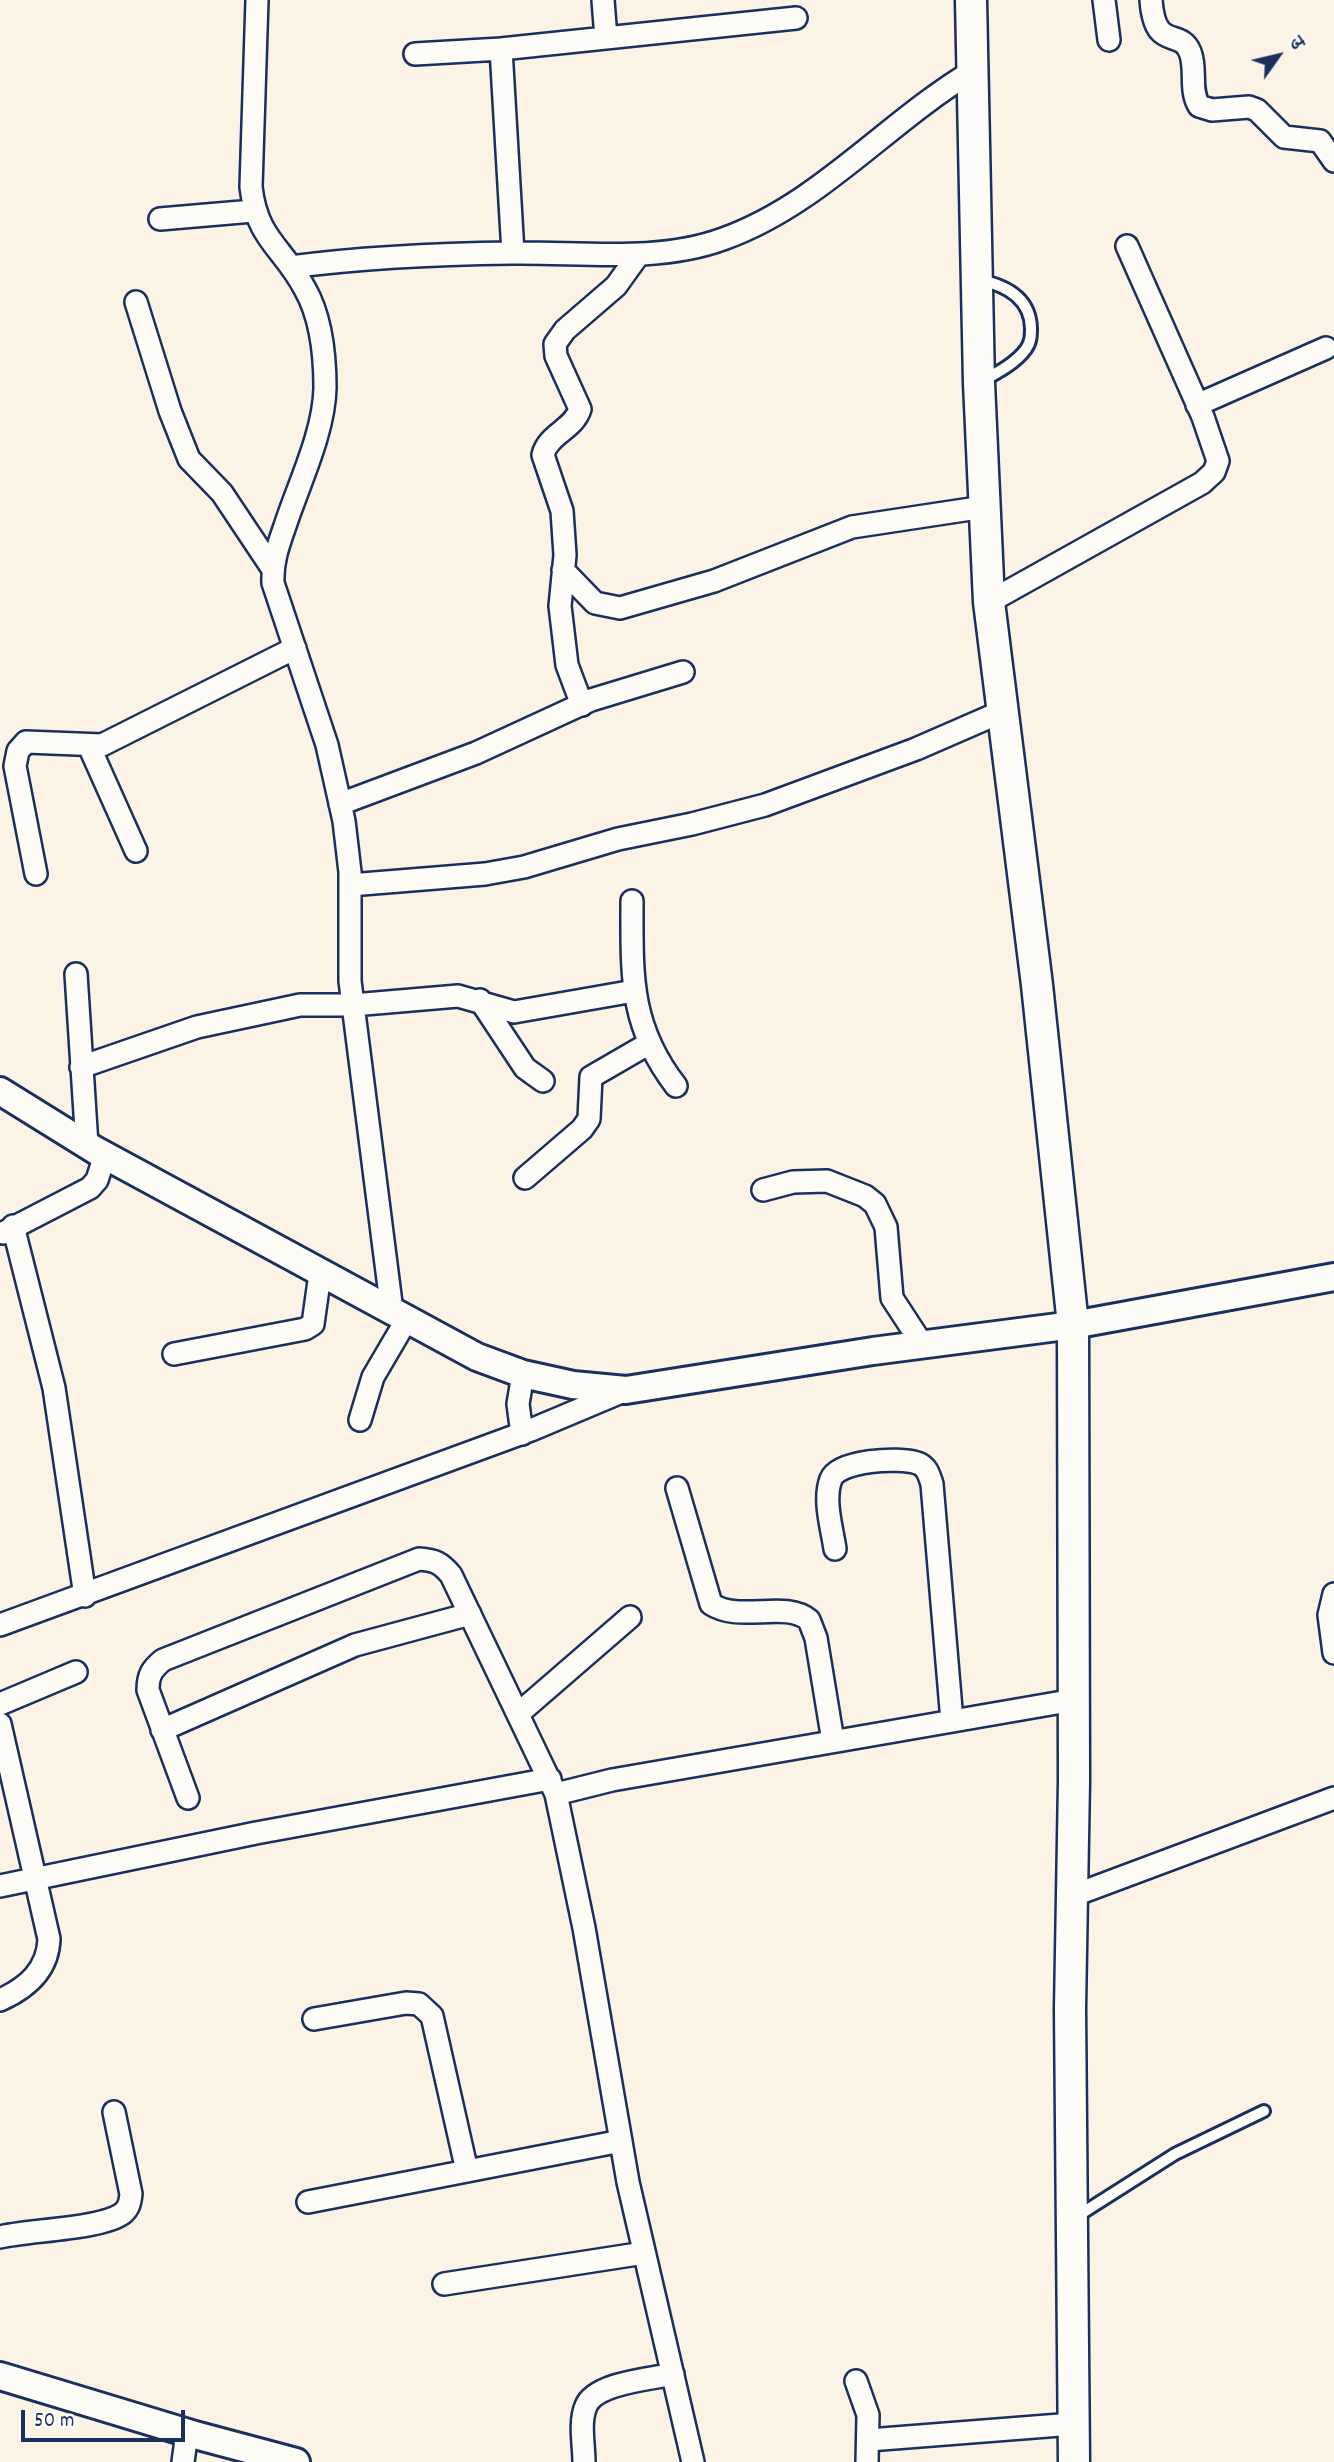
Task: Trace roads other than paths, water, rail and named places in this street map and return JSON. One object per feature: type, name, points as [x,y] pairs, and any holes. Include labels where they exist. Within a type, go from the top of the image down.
[{"type":"main road","points":[[971,0],[979,383],[989,602],[1037,985],[1073,1325],[1074,1700],[1070,2009],[1074,2218],[1074,2462]]},
{"type":"street","points":[[257,0],[251,187],[253,211],[262,233],[291,267],[313,306],[320,332],[325,389],[312,446],[272,568]]},
{"type":"street","points":[[603,0],[606,38]]},
{"type":"street","points":[[1104,0],[1109,40]]},
{"type":"street","points":[[1151,0],[1152,21],[1157,30],[1186,46],[1191,52],[1194,92],[1199,106],[1212,110],[1240,107],[1257,110],[1284,137],[1320,141],[1334,161]]},
{"type":"street","points":[[415,54],[501,49],[796,18]]},
{"type":"street","points":[[501,49],[513,253]]},
{"type":"street","points":[[291,267],[368,257],[513,253],[639,254],[696,247],[722,240],[759,224],[808,194],[926,102],[973,71]]},
{"type":"street","points":[[160,219],[253,211]]},
{"type":"street","points":[[989,602],[1202,483],[1214,472],[1218,461],[1217,450],[1127,246]]},
{"type":"street","points":[[582,705],[567,665],[560,606],[565,536],[562,511],[543,454],[545,447],[577,416],[580,409],[556,356],[555,344],[565,330],[616,286],[639,254]]},
{"type":"street","points":[[136,302],[170,411],[189,459],[222,493],[272,568],[276,592],[327,745],[340,804],[349,884],[353,1005],[400,1315],[373,1377],[360,1420]]},
{"type":"street","points":[[1198,405],[1326,348]]},
{"type":"street","points":[[563,570],[595,603],[620,608],[714,582],[852,527],[984,506]]},
{"type":"street","points":[[36,874],[15,766],[18,751],[26,742],[89,746],[116,739],[295,648]]},
{"type":"street","points":[[340,804],[476,753],[582,705],[683,672]]},
{"type":"street","points":[[349,884],[485,874],[524,867],[618,839],[704,821],[810,788],[1001,712]]},
{"type":"street","points":[[89,746],[135,851]]},
{"type":"street","points":[[632,901],[634,991],[648,1044],[676,1086]]},
{"type":"street","points":[[76,974],[82,1067],[95,1150],[96,1180],[90,1188],[6,1230],[54,1388],[85,1596]]},
{"type":"street","points":[[82,1067],[236,1017],[300,1005],[353,1005],[458,996],[480,1000],[514,1012],[634,991]]},
{"type":"street","points":[[480,1000],[525,1068],[543,1081]]},
{"type":"street","points":[[525,1178],[582,1129],[589,1119],[591,1077],[648,1044]]},
{"type":"street","points":[[0,1091],[95,1150],[239,1227],[320,1275],[477,1357],[523,1374],[573,1385],[626,1390]]},
{"type":"street","points":[[763,1190],[793,1182],[827,1181],[865,1196],[875,1204],[886,1227],[892,1298],[922,1344]]},
{"type":"street","points":[[174,1354],[305,1329],[313,1324],[316,1316],[320,1275]]},
{"type":"street","points":[[0,1625],[522,1434],[626,1390],[922,1344],[1073,1325],[1334,1277]]},
{"type":"street","points":[[522,1434],[519,1404],[523,1374]]},
{"type":"street","points":[[835,1549],[828,1494],[832,1477],[838,1470],[847,1465],[878,1462],[918,1463],[928,1471],[932,1484],[952,1721]]},
{"type":"street","points":[[677,1488],[704,1589],[711,1604],[729,1613],[793,1613],[809,1620],[816,1638],[833,1741]]},
{"type":"street","points":[[188,1798],[148,1690],[148,1678],[163,1660],[419,1559],[434,1560],[442,1564],[451,1575],[553,1786],[584,1928],[621,2141],[644,2253],[693,2462]]},
{"type":"street","points":[[1334,1594],[1329,1615],[1334,1653]]},
{"type":"street","points":[[162,1730],[355,1645],[470,1614]]},
{"type":"street","points":[[518,1714],[630,1617]]},
{"type":"street","points":[[0,1704],[76,1672]]},
{"type":"street","points":[[0,1886],[256,1833],[553,1786],[612,1780],[1074,1700]]},
{"type":"street","points":[[0,1724],[37,1879],[49,1953],[43,1966],[30,1982],[0,2000]]},
{"type":"street","points":[[1072,1896],[1334,1798]]},
{"type":"street","points":[[314,2019],[406,2003],[426,2009],[432,2016],[467,2171]]},
{"type":"street","points":[[0,2237],[100,2222],[124,2213],[130,2205],[131,2194],[114,2112]]},
{"type":"street","points":[[308,2202],[621,2141]]},
{"type":"street","points":[[444,2284],[644,2253]]},
{"type":"street","points":[[584,2462],[583,2418],[586,2404],[595,2394],[608,2388],[673,2374]]},
{"type":"street","points":[[0,2376],[187,2433],[296,2462]]},
{"type":"street","points":[[856,2381],[868,2415],[867,2462]]},
{"type":"street","points":[[869,2440],[1073,2424]]},
{"type":"street","points":[[183,2462],[187,2433]]},
{"type":"lane","points":[[976,279],[1001,284],[1024,304],[1030,320],[1031,340],[1026,349],[1005,368],[979,383]]},
{"type":"lane","points":[[1074,2218],[1175,2154],[1264,2110]]}]
